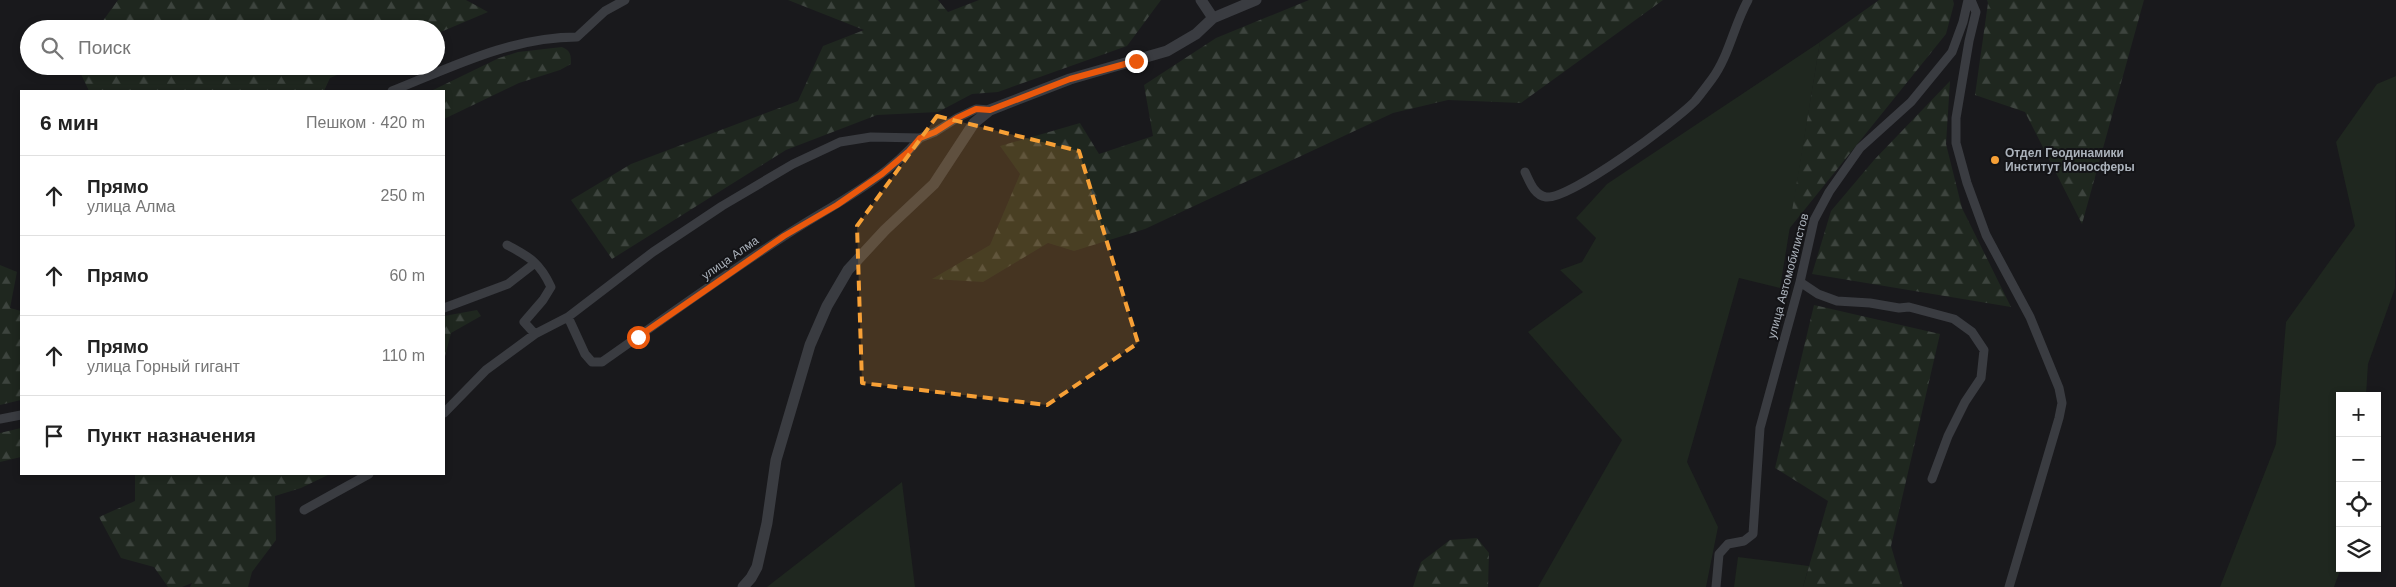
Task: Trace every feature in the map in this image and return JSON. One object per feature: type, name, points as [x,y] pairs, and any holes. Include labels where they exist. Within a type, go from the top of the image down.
[{"type":"street","points":[[445,70],[503,47],[561,37],[577,37],[605,11],[625,0]]},
{"type":"street","points":[[1201,0],[1213,18]]},
{"type":"street","points":[[743,587],[757,568],[768,523],[776,460],[810,345],[834,292],[848,270],[885,230],[934,184],[974,123],[990,110],[1070,79],[1167,51],[1196,34],[1213,18],[1256,0]]},
{"type":"street","points":[[1524,172],[1533,188],[1540,195],[1548,197],[1560,194],[1598,174],[1671,122],[1695,101],[1713,77],[1748,0]]},
{"type":"street","points":[[1969,0],[1976,12],[1969,41],[1956,118],[1956,143],[1966,184],[1986,236],[2030,317],[2059,388],[2062,403],[2009,587]]},
{"type":"street","name":"улица Автомобилистов","points":[[1716,587],[1719,554],[1728,544],[1744,542],[1753,534],[1760,428],[1800,282],[1814,220],[1829,192],[1860,148],[1911,102],[1952,52],[1969,0]]},
{"type":"street","points":[[395,90],[432,75]]},
{"type":"street","points":[[445,412],[486,370],[535,334],[568,317],[653,252],[722,206],[793,164],[840,142],[871,137],[920,138],[935,132],[976,109],[990,110]]},
{"type":"street","name":"улица Алма","points":[[568,317],[585,354],[592,362],[602,362],[784,236],[837,205],[874,179],[909,151],[920,138]]},
{"type":"street","points":[[507,245],[530,257],[544,272],[551,287],[543,300],[524,322],[535,334]]},
{"type":"street","points":[[445,308],[508,284],[536,263]]},
{"type":"street","points":[[1800,282],[1818,294],[1837,301],[1870,303],[1899,308],[1910,307],[1954,319],[1972,332],[1984,350],[1981,378],[1965,402],[1948,436],[1932,479]]},
{"type":"street","points":[[0,419],[20,415]]},
{"type":"street","points":[[304,510],[367,475]]},
{"type":"highlighted area","points":[[937,116],[1079,151],[1138,343],[1047,405],[862,383],[857,226]]},
{"type":"green space","points":[[118,0],[466,0],[488,12],[445,30],[445,20],[104,20]]},
{"type":"green space","points":[[788,0],[938,0],[948,12],[979,0],[1161,0],[1127,46],[998,92],[972,94],[938,112],[877,115],[786,150],[612,259],[571,200],[631,164],[798,101],[823,46],[864,30]]},
{"type":"green space","points":[[1309,0],[1663,0],[1521,103],[1448,100],[1393,113],[1145,229],[1074,251],[1048,243],[983,282],[932,279],[990,245],[1020,174],[1000,146],[1080,123],[1099,154],[1153,136],[1144,85],[1216,38]]},
{"type":"green space","points":[[1879,0],[1953,0],[1954,4],[1946,34],[1789,229],[1820,42]]},
{"type":"green space","points":[[1987,0],[2144,0],[2082,224],[2025,112],[1975,95]]},
{"type":"green space","points":[[1820,42],[1780,288],[1739,278],[1687,462],[1718,527],[1706,587],[1538,587],[1622,440],[1528,332],[1583,292],[1560,270],[1582,262],[1596,238],[1576,218],[1607,184]]},
{"type":"green space","points":[[562,47],[570,54],[571,64],[560,70],[519,83],[445,119],[445,90],[433,90],[499,58],[518,52]]},
{"type":"green space","points":[[81,75],[337,75],[330,78],[324,90],[89,90]]},
{"type":"green space","points":[[2396,76],[2395,288],[2368,364],[2366,392],[2336,392],[2336,572],[2340,572],[2334,587],[2220,587],[2276,444],[2286,322],[2355,226],[2336,142],[2377,84]]},
{"type":"green space","points":[[1950,81],[1946,144],[1962,208],[2011,307],[1812,274],[1831,211],[1874,160]]},
{"type":"green space","points":[[0,265],[17,272],[10,308],[20,311],[20,400],[0,405]]},
{"type":"green space","points":[[1814,305],[1940,334],[1891,546],[1903,587],[1803,587],[1828,501],[1775,468]]},
{"type":"green space","points":[[477,310],[481,316],[451,333],[445,356],[445,316]]},
{"type":"green space","points":[[20,428],[20,457],[0,462],[0,433]]},
{"type":"green space","points":[[135,475],[328,475],[301,488],[275,496],[276,540],[252,572],[248,587],[190,587],[192,583],[182,587],[168,587],[154,567],[121,558],[99,517],[135,501]]},
{"type":"green space","points":[[902,482],[915,587],[767,587]]},
{"type":"green space","points":[[1477,538],[1489,553],[1488,587],[1413,587],[1421,562],[1450,540]]},
{"type":"green space","points":[[1738,557],[1809,566],[1803,587],[1734,587]]},
{"type":"place","name":"Отдел Геодинамики Институт Ионосферы","points":[[1995,160]]},
{"type":"route","points":[[638,337],[784,236],[837,205],[882,174],[909,151],[920,138],[935,132],[976,109],[990,110],[1070,79],[1136,61]]}]
